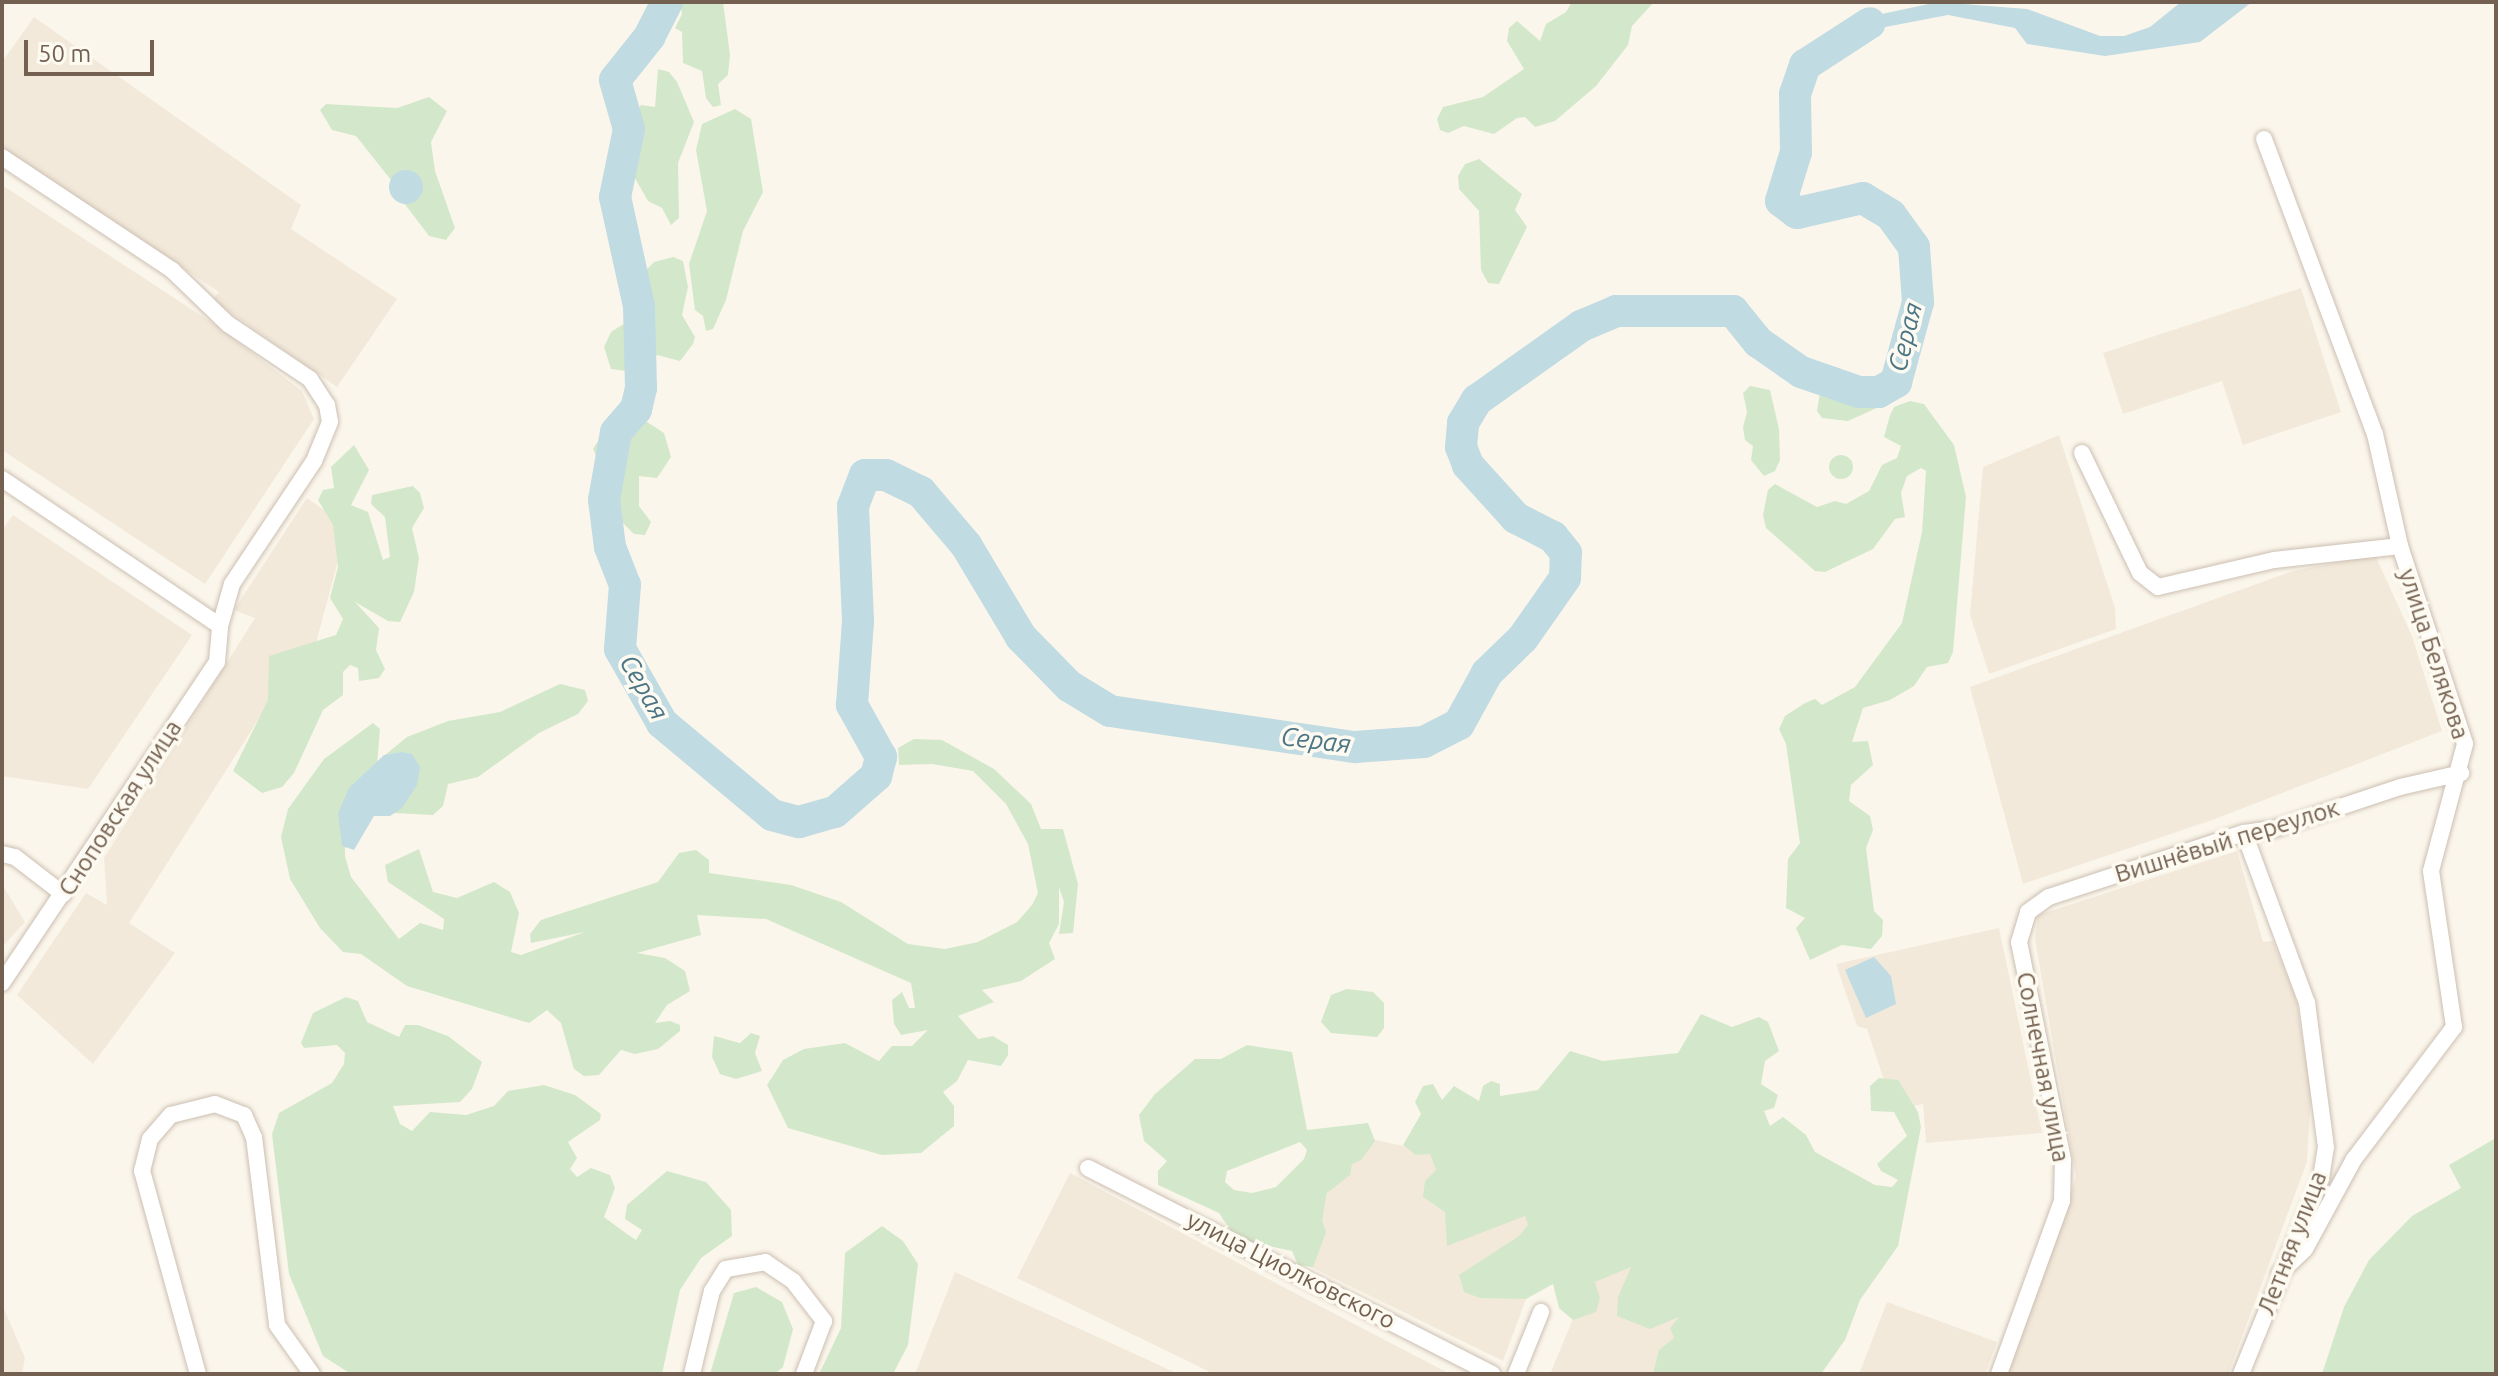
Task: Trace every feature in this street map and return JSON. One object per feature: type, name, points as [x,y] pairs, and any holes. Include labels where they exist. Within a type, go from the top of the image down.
[{"type":"street","name":"улица Белякова","points":[[2264,139],[2375,434],[2400,546],[2435,663],[2456,710],[2465,744],[2461,773],[2431,871],[2454,1027],[2354,1159],[2305,1249],[2280,1273]]},
{"type":"street","name":"Сноповская улица","points":[[2,157],[172,270],[228,324],[310,379],[327,405],[326,432],[314,461],[232,584],[220,626],[217,662],[2,983]]},
{"type":"street","points":[[2082,453],[2140,573],[2158,587],[2274,560],[2400,546]]},
{"type":"street","points":[[3,482],[220,626]]},
{"type":"street","name":"Вишнёвый переулок","points":[[2019,942],[2028,912],[2049,897],[2244,833],[2274,829],[2400,787],[2461,773]]},
{"type":"street","name":"Летняя улица","points":[[2241,1374],[2321,1178],[2326,1147],[2307,1003],[2244,833]]},
{"type":"street","points":[[2,854],[15,857],[63,894]]},
{"type":"street","name":"Солнечная улица","points":[[1999,1374],[2062,1201],[2063,1160],[2019,942]]},
{"type":"street","points":[[198,1374],[142,1171],[150,1139],[171,1115],[215,1104],[244,1115],[254,1137],[277,1325],[312,1374]]},
{"type":"street","name":"улица Циолковского","points":[[1088,1168],[1493,1374]]},
{"type":"street","points":[[692,1374],[712,1291],[726,1269],[765,1262],[793,1281],[824,1321],[804,1374]]},
{"type":"street","points":[[1516,1374],[1541,1312]]},
{"type":"shaded area","points":[[34,17],[301,205],[291,229],[397,299],[337,387],[212,300],[219,292],[2,148],[2,62]]},
{"type":"shaded area","points":[[2,185],[217,326],[302,391],[314,419],[205,584],[2,450]]},
{"type":"shaded area","points":[[2301,288],[2341,412],[2243,445],[2222,381],[2123,414],[2103,353]]},
{"type":"shaded area","points":[[2059,435],[2115,608],[2116,629],[1989,674],[1970,615],[1983,467]]},
{"type":"shaded area","points":[[307,498],[347,527],[312,658],[300,654],[129,923],[175,953],[93,1064],[17,995],[86,893],[107,905],[104,858],[255,618],[234,610]]},
{"type":"shaded area","points":[[13,515],[192,635],[88,789],[2,776],[2,530]]},
{"type":"shaded area","points":[[2375,555],[2412,636],[2442,731],[2215,819],[2023,884],[1970,687],[2293,571]]},
{"type":"shaded area","points":[[2237,851],[2263,942],[2273,941],[2296,998],[2311,1095],[2307,1162],[2228,1374],[2008,1374],[2076,1177],[2035,939],[2038,915]]},
{"type":"shaded area","points":[[2,884],[25,922],[2,947]]},
{"type":"shaded area","points":[[1999,928],[2042,1133],[1926,1143],[1923,1104],[1894,1110],[1867,1029],[1857,1026],[1836,964]]},
{"type":"shaded area","points":[[1345,1133],[1474,1162],[1563,1200],[1503,1361],[1307,1265]]},
{"type":"shaded area","points":[[1070,1173],[1450,1374],[1214,1374],[1017,1278]]},
{"type":"shaded area","points":[[1594,1238],[1712,1293],[1674,1374],[1550,1374],[1578,1307]]},
{"type":"shaded area","points":[[955,1272],[1159,1365],[1178,1374],[915,1374]]},
{"type":"shaded area","points":[[1887,1302],[1997,1342],[1985,1374],[1859,1374]]},
{"type":"shaded area","points":[[2,1304],[25,1358],[22,1374],[2,1374]]},
{"type":"green space","points":[[680,2],[723,2],[730,55],[728,75],[718,84],[721,105],[713,107],[706,98],[702,71],[683,63],[682,32],[675,28],[682,14]]},
{"type":"green space","points":[[1572,2],[1654,2],[1632,26],[1628,45],[1596,86],[1555,121],[1535,127],[1525,117],[1517,118],[1494,134],[1464,126],[1448,133],[1440,130],[1437,119],[1443,107],[1483,97],[1524,69],[1507,41],[1509,28],[1517,21],[1540,41],[1546,24],[1566,12]]},
{"type":"green space","points":[[658,69],[669,72],[677,82],[694,122],[678,163],[679,218],[671,225],[662,208],[648,201],[628,166],[631,149],[640,139],[632,118],[641,105],[655,107]]},
{"type":"green space","points":[[429,97],[447,111],[431,142],[435,171],[455,228],[446,240],[429,236],[404,203],[400,172],[391,180],[356,136],[332,130],[320,110],[326,104],[397,108]]},
{"type":"green space","points":[[735,109],[751,119],[763,192],[743,231],[726,300],[713,329],[706,331],[703,316],[695,310],[689,264],[707,211],[696,150],[702,124]]},
{"type":"green space","points":[[1479,159],[1522,194],[1515,210],[1527,227],[1499,284],[1488,283],[1481,270],[1479,211],[1459,189],[1458,176],[1465,164]]},
{"type":"green space","points":[[673,257],[683,261],[688,287],[682,315],[695,337],[693,344],[680,361],[657,355],[645,365],[636,357],[626,371],[611,369],[604,347],[611,332],[641,313],[642,297],[652,296],[643,273],[654,262]]},
{"type":"green space","points":[[1860,378],[1885,385],[1890,402],[1848,421],[1822,418],[1817,411],[1820,392],[1834,393]]},
{"type":"green space","points":[[1750,386],[1770,390],[1779,429],[1780,460],[1775,471],[1764,476],[1751,460],[1753,446],[1745,440],[1743,427],[1747,412],[1743,393]]},
{"type":"green space","points":[[1910,401],[1924,404],[1954,445],[1966,497],[1953,652],[1948,663],[1927,667],[1914,686],[1890,700],[1863,708],[1852,742],[1868,741],[1873,765],[1851,785],[1849,801],[1870,816],[1873,830],[1866,848],[1874,911],[1883,920],[1882,936],[1871,949],[1842,945],[1810,960],[1796,928],[1805,918],[1786,908],[1788,859],[1800,843],[1786,744],[1779,729],[1785,716],[1805,703],[1815,699],[1822,705],[1855,687],[1902,623],[1922,532],[1926,471],[1921,468],[1907,476],[1901,493],[1905,517],[1895,519],[1873,549],[1825,572],[1815,571],[1766,528],[1763,515],[1768,490],[1775,484],[1817,507],[1835,501],[1846,504],[1869,491],[1882,465],[1897,458],[1901,446],[1884,437],[1890,415],[1894,407]]},
{"type":"green space","points":[[641,418],[664,433],[671,457],[657,478],[639,476],[639,506],[651,522],[645,535],[634,534],[619,519],[615,503],[601,487],[601,467],[593,449],[605,430]]},
{"type":"green space","points":[[354,445],[369,470],[351,505],[368,512],[383,560],[390,557],[385,517],[371,504],[372,495],[413,486],[420,493],[424,508],[412,528],[419,558],[414,592],[400,622],[388,621],[355,602],[379,628],[376,650],[385,669],[379,678],[359,681],[358,668],[350,665],[343,672],[343,695],[323,710],[294,773],[282,787],[262,793],[233,771],[268,700],[269,656],[336,635],[343,619],[330,598],[338,567],[333,525],[318,500],[323,490],[334,488],[331,467]]},
{"type":"green space","points":[[1841,455],[1852,462],[1853,467],[1846,478],[1841,479],[1830,472],[1829,467],[1836,456]]},
{"type":"green space","points":[[560,684],[585,690],[588,701],[578,714],[539,733],[478,777],[448,784],[443,806],[433,815],[394,813],[401,752],[385,755],[407,737],[448,721],[500,712]]},
{"type":"green space","points":[[373,723],[380,729],[377,765],[345,814],[345,856],[351,877],[399,939],[420,923],[443,930],[444,919],[388,882],[385,865],[419,849],[433,892],[457,898],[494,882],[510,892],[519,913],[511,952],[521,955],[585,932],[531,943],[530,934],[541,920],[658,882],[679,853],[696,850],[709,860],[709,873],[791,885],[841,902],[908,944],[945,949],[978,942],[1017,922],[1032,905],[1038,893],[1028,844],[1006,804],[973,771],[932,764],[899,765],[898,748],[914,739],[942,740],[994,769],[1031,804],[1041,829],[1063,829],[1078,884],[1073,933],[1059,934],[1064,902],[1059,887],[1059,924],[1049,943],[1055,959],[1021,981],[982,990],[994,1002],[958,1016],[978,1039],[993,1036],[1008,1045],[1008,1055],[1001,1066],[968,1060],[957,1081],[943,1092],[954,1106],[954,1126],[921,1153],[882,1155],[788,1128],[767,1085],[783,1060],[804,1049],[845,1043],[879,1061],[892,1046],[912,1046],[928,1030],[901,1035],[894,1024],[892,1000],[902,992],[909,1008],[915,1008],[911,983],[766,919],[697,915],[701,935],[637,953],[665,958],[685,971],[690,991],[667,1005],[655,1023],[670,1021],[680,1025],[680,1031],[658,1049],[635,1054],[621,1050],[599,1075],[584,1076],[574,1069],[561,1023],[547,1010],[529,1023],[407,986],[361,954],[343,952],[320,928],[290,879],[281,837],[288,809],[324,759]]},
{"type":"green space","points":[[1347,989],[1373,992],[1384,1003],[1384,1028],[1377,1037],[1331,1033],[1321,1022],[1331,995]]},
{"type":"green space","points":[[346,997],[358,1001],[367,1022],[399,1037],[405,1025],[418,1025],[448,1036],[482,1062],[472,1089],[460,1102],[393,1106],[400,1124],[412,1131],[430,1112],[466,1115],[494,1106],[508,1091],[544,1085],[575,1095],[601,1114],[600,1120],[568,1142],[577,1158],[570,1169],[577,1177],[591,1168],[610,1175],[615,1188],[604,1217],[627,1234],[636,1240],[642,1230],[625,1219],[627,1205],[667,1171],[706,1182],[731,1210],[732,1236],[701,1258],[680,1290],[662,1374],[351,1374],[323,1356],[289,1274],[272,1134],[279,1113],[332,1083],[344,1064],[345,1053],[337,1045],[304,1048],[301,1043],[313,1013]]},
{"type":"green space","points":[[1701,1014],[1732,1027],[1759,1017],[1768,1022],[1779,1051],[1765,1061],[1761,1084],[1778,1095],[1774,1108],[1764,1111],[1770,1126],[1783,1117],[1806,1135],[1815,1152],[1875,1185],[1892,1187],[1898,1180],[1881,1171],[1877,1164],[1907,1136],[1894,1112],[1871,1111],[1870,1086],[1879,1078],[1898,1080],[1918,1112],[1921,1127],[1898,1246],[1860,1300],[1845,1340],[1821,1374],[1653,1374],[1659,1350],[1674,1338],[1670,1328],[1679,1317],[1650,1329],[1617,1316],[1618,1297],[1631,1267],[1595,1282],[1600,1298],[1596,1312],[1573,1320],[1559,1308],[1553,1284],[1526,1299],[1480,1298],[1464,1292],[1459,1275],[1519,1236],[1528,1225],[1525,1216],[1447,1246],[1445,1212],[1423,1197],[1425,1181],[1436,1170],[1430,1154],[1416,1155],[1403,1145],[1421,1114],[1415,1102],[1423,1086],[1433,1084],[1442,1100],[1454,1086],[1479,1101],[1483,1086],[1491,1081],[1500,1084],[1500,1096],[1538,1090],[1570,1051],[1603,1061],[1678,1053]]},
{"type":"green space","points":[[751,1033],[760,1036],[755,1053],[762,1071],[736,1079],[720,1074],[712,1057],[714,1036],[740,1043]]},
{"type":"green space","points":[[1247,1045],[1292,1052],[1307,1130],[1368,1123],[1375,1141],[1361,1160],[1352,1164],[1350,1175],[1327,1193],[1322,1220],[1326,1232],[1313,1267],[1298,1265],[1292,1251],[1236,1239],[1219,1213],[1158,1185],[1158,1171],[1167,1161],[1144,1141],[1139,1115],[1155,1094],[1195,1059],[1221,1059]],"holes":[[[1300,1142],[1307,1150],[1304,1159],[1276,1187],[1252,1193],[1234,1190],[1225,1182],[1227,1171]]]},
{"type":"green space","points":[[2496,1138],[2496,1374],[2322,1374],[2344,1307],[2369,1260],[2412,1216],[2461,1188],[2449,1165]]},
{"type":"green space","points":[[882,1226],[903,1241],[918,1264],[908,1345],[893,1374],[819,1374],[841,1328],[845,1253]]},
{"type":"green space","points":[[756,1287],[782,1302],[793,1329],[783,1367],[775,1374],[710,1374],[734,1293]]},
{"type":"water","points":[[1938,2],[2027,9],[2100,36],[2124,36],[2150,27],[2181,2],[2252,2],[2200,42],[2105,56],[2027,44],[2015,28],[1948,15],[1880,28],[1840,54],[1832,40],[1877,15]]},
{"type":"water","points":[[406,170],[418,175],[423,187],[418,199],[406,204],[394,199],[389,187],[394,175]]},
{"type":"water","points":[[412,754],[420,767],[417,785],[402,808],[390,816],[374,816],[354,850],[342,846],[338,813],[349,788],[384,755]]},
{"type":"water","points":[[1874,957],[1891,976],[1896,1004],[1866,1018],[1845,970]]},
{"type":"waterway","name":"Серая","points":[[667,2],[650,36],[615,80],[629,129],[615,197],[639,306],[641,388],[636,409],[616,432],[604,500],[610,547],[625,585],[620,649],[662,723],[772,815],[799,822],[835,812],[876,776],[881,757],[852,705],[858,621],[853,506],[865,475],[886,475],[921,492],[966,545],[1021,637],[1069,686],[1110,711],[1355,747],[1424,742],[1459,724],[1487,673],[1523,638],[1565,578],[1566,553],[1553,537],[1516,518],[1468,465],[1461,447],[1463,423],[1477,400],[1581,326],[1616,311],[1733,311],[1758,342],[1801,372],[1859,392],[1879,392],[1896,382],[1918,302],[1914,247],[1891,215],[1863,198],[1797,213],[1781,201],[1796,152],[1795,94],[1805,65],[1870,23]]}]
